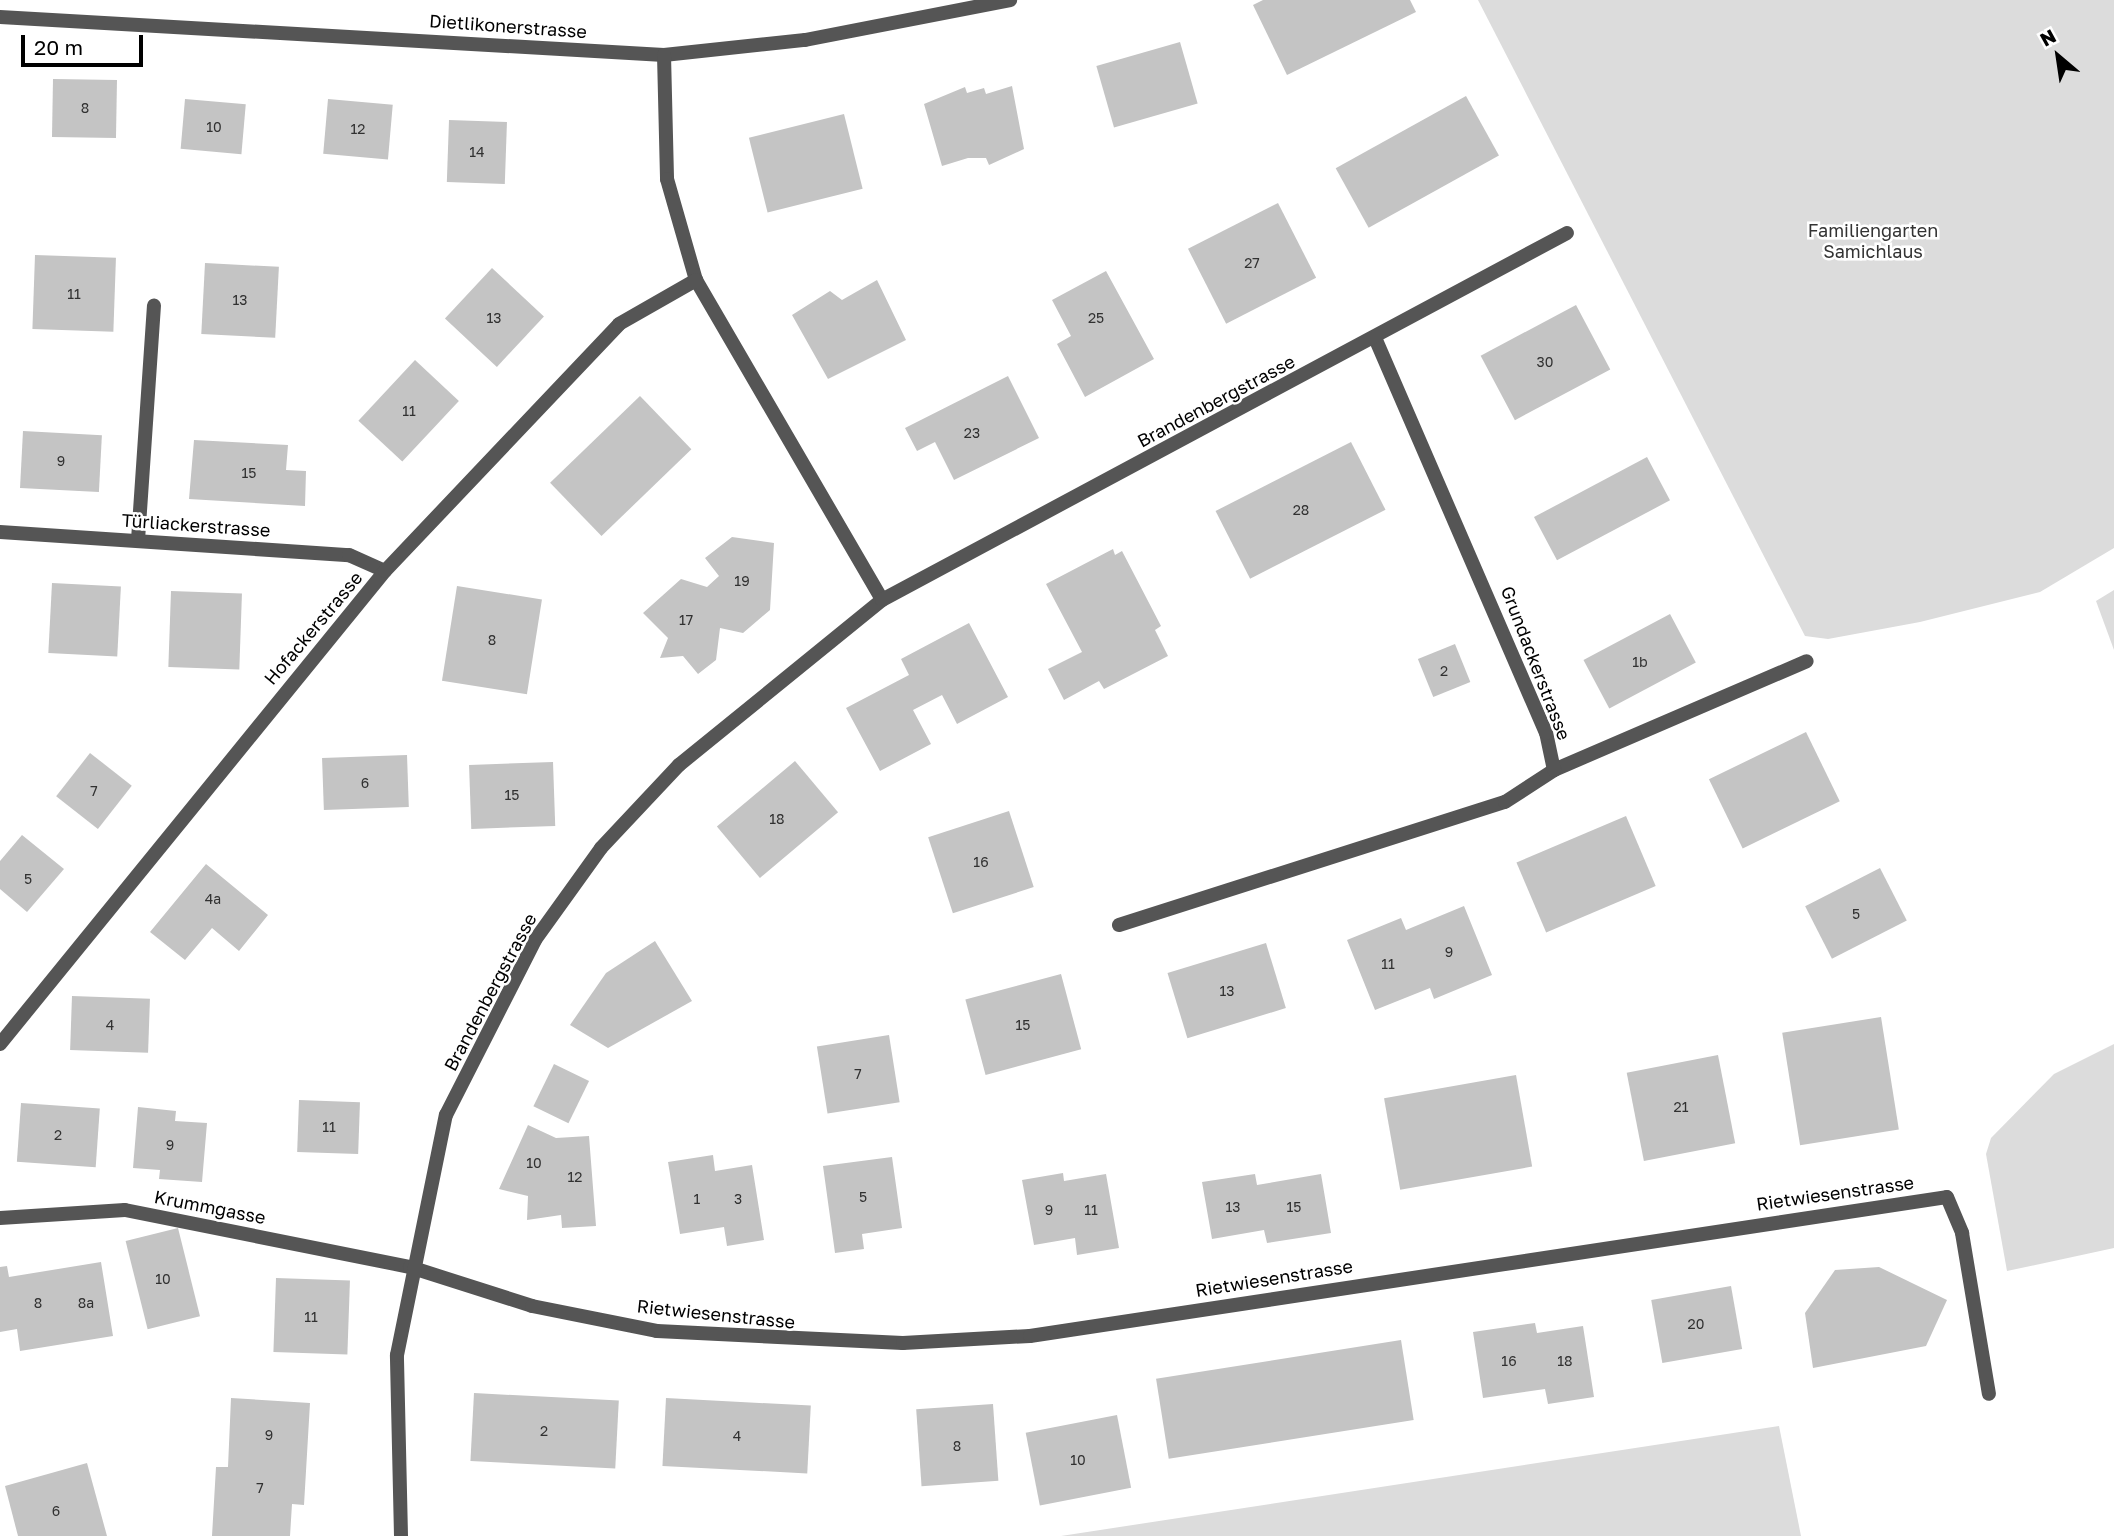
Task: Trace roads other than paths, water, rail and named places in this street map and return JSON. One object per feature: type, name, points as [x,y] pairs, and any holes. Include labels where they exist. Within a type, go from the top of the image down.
[{"type":"street","name":"Dietlikonerstrasse","points":[[0,17],[664,55],[805,40],[1010,0]]},
{"type":"street","points":[[664,55],[667,178],[696,279],[882,600]]},
{"type":"street","name":"Brandenbergstrasse","points":[[401,1536],[397,1355],[410,1267],[446,1115],[543,929],[601,848],[679,765],[882,600],[1567,233]]},
{"type":"street","name":"Hofackerstrasse","points":[[0,1044],[386,571],[620,324],[696,279]]},
{"type":"street","points":[[138,540],[154,306]]},
{"type":"street","name":"Grundackerstrasse","points":[[1375,338],[1521,671],[1554,770]]},
{"type":"street","name":"Türliackerstrasse","points":[[0,532],[349,555],[386,571]]},
{"type":"street","points":[[1119,925],[1505,802],[1554,770],[1807,661]]},
{"type":"street","name":"Rietwiesenstrasse","points":[[410,1267],[532,1306],[657,1331],[903,1343],[1030,1336],[1947,1197],[1962,1233],[1989,1394]]},
{"type":"street","name":"Krummgasse","points":[[0,1218],[125,1210],[410,1267]]},
{"type":"park label","name":"Familiengarten Samichlaus","points":[[1873,241]]}]
